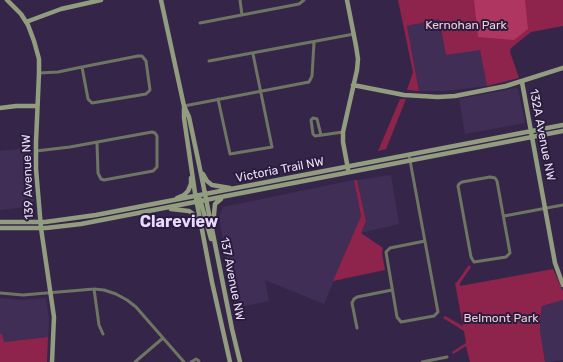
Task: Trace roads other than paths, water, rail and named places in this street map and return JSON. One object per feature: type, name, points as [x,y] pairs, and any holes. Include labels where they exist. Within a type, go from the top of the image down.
[{"type":"main road","name":"139 Avenue NW","points":[[7,0],[26,22],[36,47],[39,73],[36,151],[37,187],[40,222],[51,292],[54,323],[52,362]]},
{"type":"main road","points":[[26,22],[61,8],[83,2],[101,0]]},
{"type":"main road","name":"137 Avenue NW","points":[[161,0],[205,194],[202,201],[202,226],[230,362]]},
{"type":"main road","points":[[347,0],[358,60],[343,132],[343,142],[348,173]]},
{"type":"main road","points":[[353,85],[404,95],[438,97],[472,94],[522,82],[563,68]]},
{"type":"main road","name":"132A Avenue NW","points":[[522,82],[555,263],[563,285]]},
{"type":"main road","points":[[0,108],[37,106]]},
{"type":"main road","name":"137 Avenue NW","points":[[184,106],[184,118],[190,164],[196,196],[202,201],[212,230],[240,362]]},
{"type":"main road","name":"Victoria Trail NW","points":[[0,222],[40,222],[78,218],[563,125]]},
{"type":"main road","name":"Victoria Trail NW","points":[[0,228],[41,228],[81,224],[563,131]]},
{"type":"main road","points":[[172,201],[184,194],[191,184],[190,164]]},
{"type":"main road","points":[[200,169],[205,179],[212,185],[236,188]]},
{"type":"main road","points":[[212,230],[216,204],[223,197]]},
{"type":"main road","points":[[202,201],[219,267]]},
{"type":"main road","points":[[161,209],[182,209],[189,211],[196,217],[202,226]]},
{"type":"street","points":[[240,0],[242,15]]},
{"type":"street","points":[[200,23],[299,4],[304,1]]},
{"type":"street","points":[[209,61],[354,34]]},
{"type":"street","points":[[184,106],[308,82],[312,76],[314,42]]},
{"type":"street","points":[[218,99],[230,154],[272,147],[252,54]]},
{"type":"street","points":[[39,73],[58,72],[82,67],[138,56],[144,57],[151,87],[150,92],[94,104],[88,99],[82,67]]},
{"type":"street","points":[[321,135],[317,119],[313,118],[311,120],[313,134],[315,136],[343,132]]},
{"type":"street","points":[[36,151],[70,147],[150,132],[155,133],[157,139],[157,167],[153,170],[104,180],[100,179],[98,173],[97,142]]},
{"type":"street","points":[[409,155],[438,308],[438,313],[434,316],[404,322],[400,321],[397,317],[385,254],[390,248],[425,241]]},
{"type":"street","points":[[490,177],[495,178],[497,181],[504,216],[510,249],[509,254],[504,257],[478,262],[472,261],[458,190],[459,184],[462,182],[490,177]]},
{"type":"street","points":[[504,216],[563,205]]},
{"type":"street","points":[[94,289],[99,325],[103,334]]},
{"type":"street","points":[[0,293],[23,295],[94,289],[112,292],[136,307],[184,362]]},
{"type":"street","points":[[357,328],[352,300],[357,297],[392,290]]},
{"type":"street","points":[[135,362],[163,338]]},
{"type":"street","points":[[422,362],[447,357]]},
{"type":"street","points":[[191,362],[197,359],[199,362]]},
{"type":"district","name":"Clareview","points":[[179,222]]},
{"type":"park label","name":"Kernohan Park","points":[[466,26]]},
{"type":"park label","name":"Belmont Park","points":[[501,319]]}]
